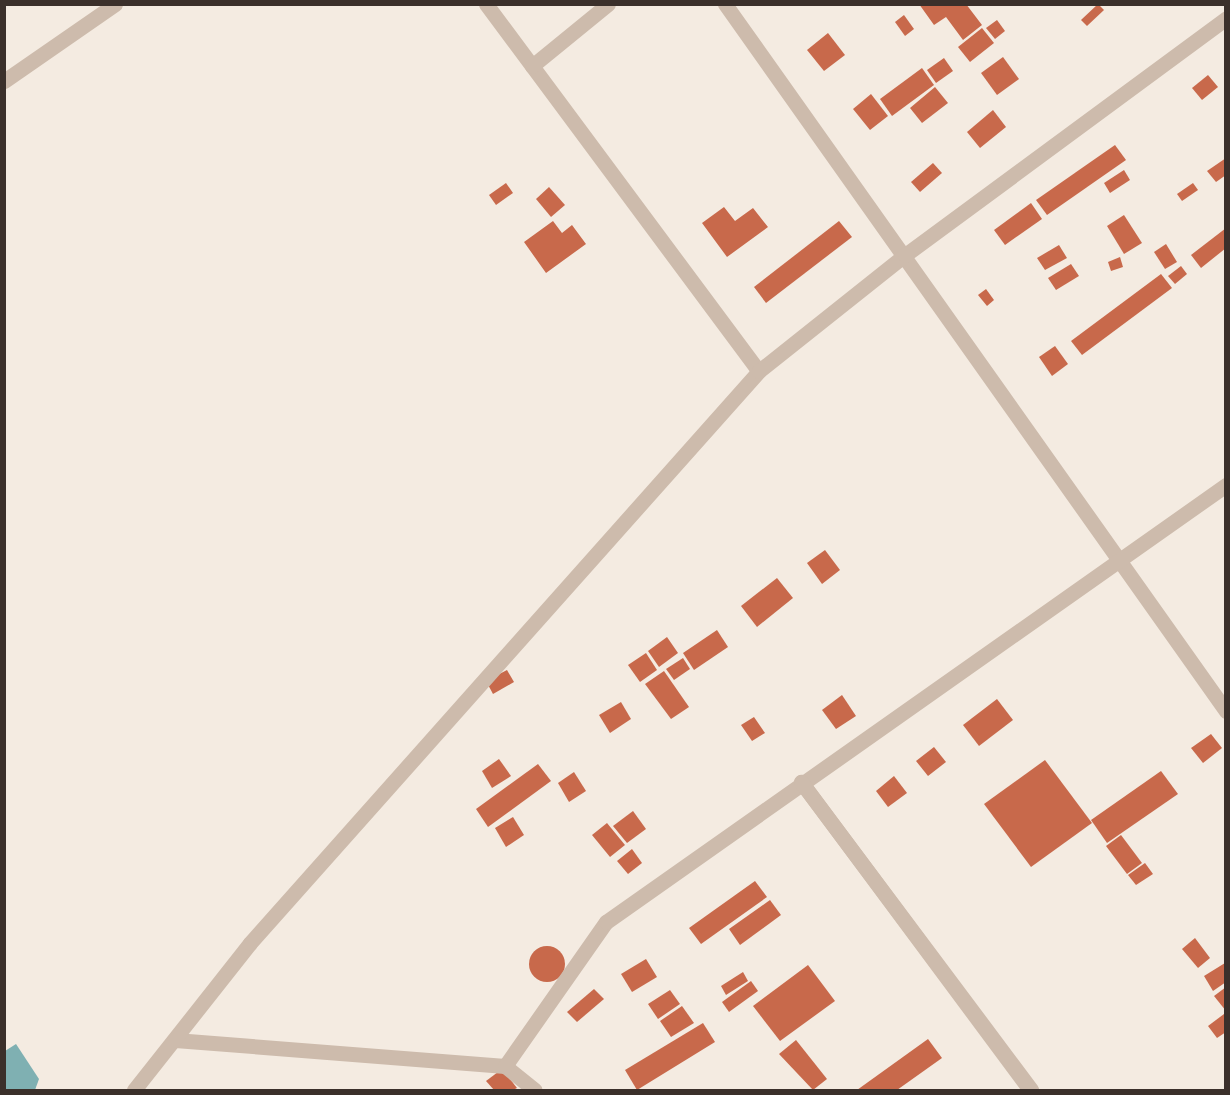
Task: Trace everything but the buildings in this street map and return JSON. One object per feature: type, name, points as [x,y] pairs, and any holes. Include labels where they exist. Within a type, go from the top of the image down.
[{"type":"street","points":[[4,81],[115,4]]},
{"type":"street","points":[[486,4],[759,371]]},
{"type":"street","points":[[532,66],[608,4]]},
{"type":"street","points":[[725,4],[905,255],[1116,562],[1226,711]]},
{"type":"street","points":[[134,1090],[250,943],[759,371],[905,255],[1226,18]]},
{"type":"street","points":[[505,1066],[606,922],[801,782],[1226,485]]},
{"type":"street","points":[[801,782],[1030,1090]]},
{"type":"street","points":[[175,1040],[505,1066],[535,1090]]},
{"type":"water","points":[[16,1044],[39,1079],[35,1090],[5,1090],[5,1051]]}]
